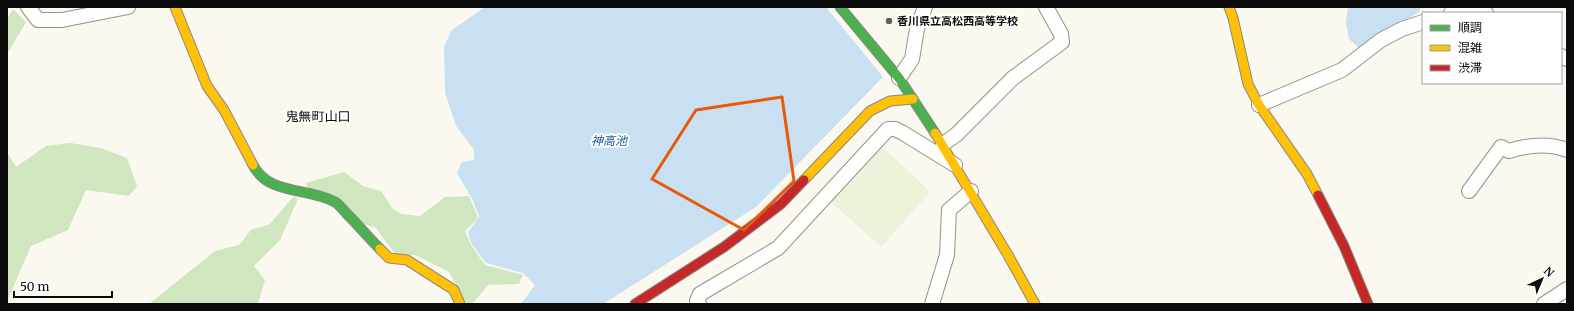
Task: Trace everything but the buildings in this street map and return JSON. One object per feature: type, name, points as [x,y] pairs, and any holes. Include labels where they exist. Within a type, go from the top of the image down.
[{"type":"street","points":[[28,7],[38,20],[62,20],[128,7]]},
{"type":"street","points":[[175,7],[206,86],[224,110],[257,173],[272,184],[289,190],[323,197],[336,204],[389,258],[407,260],[454,290],[460,304]]},
{"type":"street","points":[[840,7],[899,78],[913,99],[971,191],[1035,304]]},
{"type":"street","points":[[899,78],[912,59],[917,29],[925,7]]},
{"type":"street","points":[[942,144],[956,135],[1013,78],[1062,42],[1061,34],[1046,7]]},
{"type":"street","points":[[1229,7],[1233,18],[1248,84],[1259,105],[1308,174],[1344,246],[1368,304]]},
{"type":"street","points":[[1455,12],[1469,8],[1483,12]]},
{"type":"street","points":[[1259,105],[1342,70],[1381,40],[1402,29],[1422,22]]},
{"type":"street","points":[[635,304],[724,247],[781,204],[870,111],[882,103],[899,99],[913,99]]},
{"type":"street","points":[[699,304],[698,300],[700,294],[778,248],[888,130],[895,128],[955,166]]},
{"type":"street","points":[[1469,191],[1501,147],[1509,151],[1534,145],[1555,146],[1567,150]]},
{"type":"street","points":[[932,304],[947,255],[948,210],[971,191]]},
{"type":"street","points":[[936,289],[939,304]]},
{"type":"street","points":[[1544,304],[1567,289]]},
{"type":"highlighted area","points":[[782,97],[794,181],[744,230],[652,179],[696,110]]},
{"type":"green space","points":[[13,9],[26,22],[7,54],[7,19]]},
{"type":"green space","points":[[70,143],[101,148],[127,158],[137,186],[129,196],[86,190],[68,230],[31,246],[7,301],[7,152],[16,167],[46,146]]},
{"type":"green space","points":[[880,144],[930,192],[881,247],[829,200]]},
{"type":"green space","points":[[344,172],[363,186],[381,191],[393,209],[401,214],[420,216],[445,197],[469,196],[478,218],[465,231],[471,245],[485,265],[523,275],[519,284],[488,285],[472,304],[466,304],[449,272],[415,255],[396,255],[375,227],[359,223],[308,189],[306,183]]},
{"type":"green space","points":[[294,196],[298,199],[280,240],[254,266],[265,280],[258,304],[149,304],[215,251],[239,245],[251,230],[270,224]]},
{"type":"water","name":"神高池","points":[[485,7],[826,7],[883,77],[756,207],[603,304],[521,304],[535,285],[523,273],[486,263],[471,243],[468,232],[479,217],[473,200],[457,173],[462,162],[474,160],[474,150],[456,126],[445,93],[444,46],[452,30]]},
{"type":"water","points":[[1348,7],[1421,7],[1419,12],[1359,48],[1349,39],[1346,23]]},
{"type":"traffic: fast","points":[[840,7],[899,78],[935,133]]},
{"type":"traffic: fast","points":[[253,165],[260,175],[269,182],[290,190],[324,197],[335,202],[380,249]]},
{"type":"traffic: slow","points":[[175,7],[207,86],[224,110],[253,165]]},
{"type":"traffic: slow","points":[[1229,7],[1233,18],[1248,84],[1259,105],[1307,174],[1318,195]]},
{"type":"traffic: slow","points":[[804,180],[870,111],[890,101],[913,99]]},
{"type":"traffic: slow","points":[[935,133],[1008,255],[1035,304]]},
{"type":"traffic: slow","points":[[380,249],[389,258],[407,260],[454,290],[460,304]]},
{"type":"traffic: jam","points":[[635,304],[724,247],[781,204],[804,180]]},
{"type":"traffic: jam","points":[[1318,195],[1344,246],[1368,304]]},
{"type":"place","name":"香川県立高松西高等学校","points":[[889,21]]},
{"type":"district","name":"鬼無町山口","points":[[318,116]]}]
